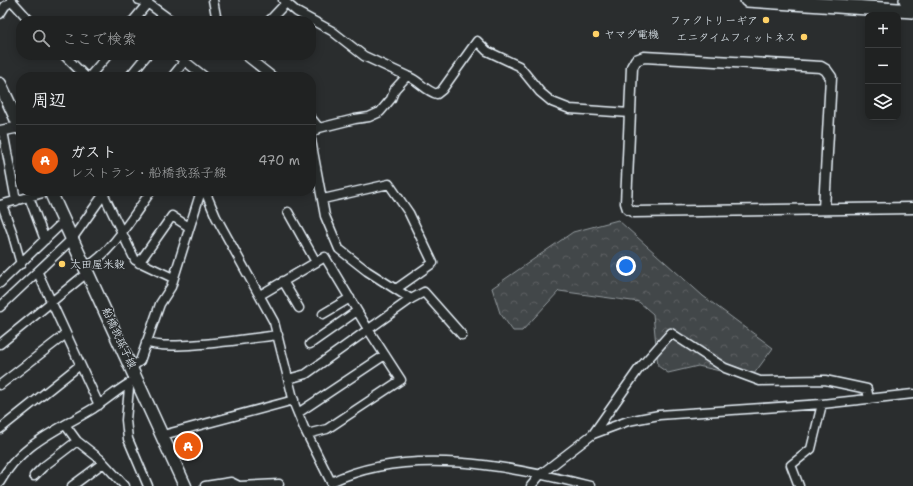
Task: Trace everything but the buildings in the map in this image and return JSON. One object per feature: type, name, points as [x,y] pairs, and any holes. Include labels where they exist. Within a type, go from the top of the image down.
[{"type":"highway","points":[[747,0],[913,11]]},
{"type":"highway","points":[[906,0],[913,0]]},
{"type":"main road","points":[[0,84],[16,118]]},
{"type":"main road","name":"船橋我孫子線","points":[[52,196],[138,379],[186,486]]},
{"type":"street","points":[[139,0],[148,4],[165,16]]},
{"type":"street","points":[[213,0],[216,16]]},
{"type":"street","points":[[0,14],[5,6],[11,1],[25,16]]},
{"type":"street","points":[[273,16],[284,1],[304,16]]},
{"type":"street","points":[[137,16],[148,4]]},
{"type":"street","points":[[316,22],[332,31],[364,56],[407,76],[415,78],[423,87],[437,94],[442,90],[474,42],[479,41],[488,51],[519,66],[540,92],[552,102],[570,109],[630,113]]},
{"type":"street","points":[[824,209],[831,76],[826,70],[821,67],[644,57],[636,60],[632,67],[626,203],[630,211],[824,209],[913,208]]},
{"type":"street","points":[[69,60],[83,72]]},
{"type":"street","points":[[93,72],[103,60]]},
{"type":"street","points":[[133,72],[143,60]]},
{"type":"street","points":[[251,60],[267,72]]},
{"type":"street","points":[[176,72],[184,61],[198,72]]},
{"type":"street","points":[[316,130],[355,119],[369,117],[380,112],[391,99],[395,89],[407,76]]},
{"type":"street","points":[[316,124],[319,128]]},
{"type":"street","points":[[16,129],[2,131],[16,201]]},
{"type":"street","points":[[316,165],[325,216],[339,249],[411,299]]},
{"type":"street","points":[[323,199],[389,184],[409,213],[433,263],[396,289]]},
{"type":"street","points":[[21,264],[12,232],[1,205],[32,196]]},
{"type":"street","points":[[0,307],[38,273],[72,239],[101,196]]},
{"type":"street","points":[[106,196],[135,260],[173,278]]},
{"type":"street","points":[[1,340],[52,302],[82,277],[122,231],[147,196]]},
{"type":"street","points":[[132,366],[140,361],[160,304],[171,287],[188,227],[199,196]]},
{"type":"street","points":[[207,196],[216,217],[274,322],[298,413],[331,482],[359,471],[396,464],[429,462],[486,465],[541,474],[590,486]]},
{"type":"street","points":[[29,197],[45,240]]},
{"type":"street","points":[[288,212],[316,262]]},
{"type":"street","points":[[139,263],[172,216],[188,227]]},
{"type":"street","points":[[0,283],[59,226],[65,224]]},
{"type":"street","points":[[260,295],[325,257],[368,329],[401,380],[327,429],[307,434]]},
{"type":"street","points":[[38,273],[99,405]]},
{"type":"street","points":[[283,282],[299,308]]},
{"type":"street","points":[[288,379],[306,374],[411,299],[424,292],[462,335]]},
{"type":"street","points":[[323,314],[350,298]]},
{"type":"street","points":[[310,344],[357,311]]},
{"type":"street","points":[[532,486],[541,474],[592,434],[638,370],[671,332],[725,368],[760,381],[824,380],[867,389],[869,399]]},
{"type":"street","points":[[0,386],[66,334]]},
{"type":"street","points":[[146,342],[151,345],[185,346],[278,335]]},
{"type":"street","points":[[298,413],[385,355]]},
{"type":"street","points":[[0,429],[80,365]]},
{"type":"street","points":[[0,482],[12,464],[51,431],[66,426],[138,379]]},
{"type":"street","points":[[127,385],[129,388],[126,420],[128,439],[148,486]]},
{"type":"street","points":[[592,434],[628,421],[659,415],[822,404],[913,394]]},
{"type":"street","points":[[163,435],[294,400]]},
{"type":"street","points":[[799,486],[791,465],[811,449],[822,404]]},
{"type":"street","points":[[66,426],[77,441],[103,463],[125,486]]},
{"type":"street","points":[[34,476],[42,466],[77,441]]},
{"type":"street","points":[[72,486],[103,463]]},
{"type":"street","points":[[205,486],[231,482],[239,486],[279,484]]},
{"type":"green space","points":[[618,220],[703,296],[773,348],[751,378],[698,366],[668,373],[658,366],[653,314],[639,302],[559,291],[522,331],[513,331],[500,313],[492,288],[573,232]]},
{"type":"place","name":"ファクトリーギア","points":[[766,20]]},
{"type":"place","name":"ヤマダ電機","points":[[596,34]]},
{"type":"place","name":"エニタイムフィットネス","points":[[804,37]]},
{"type":"place","name":"太田屋米穀","points":[[62,264]]},
{"type":"place","name":"ガスト","points":[[188,446]]}]
